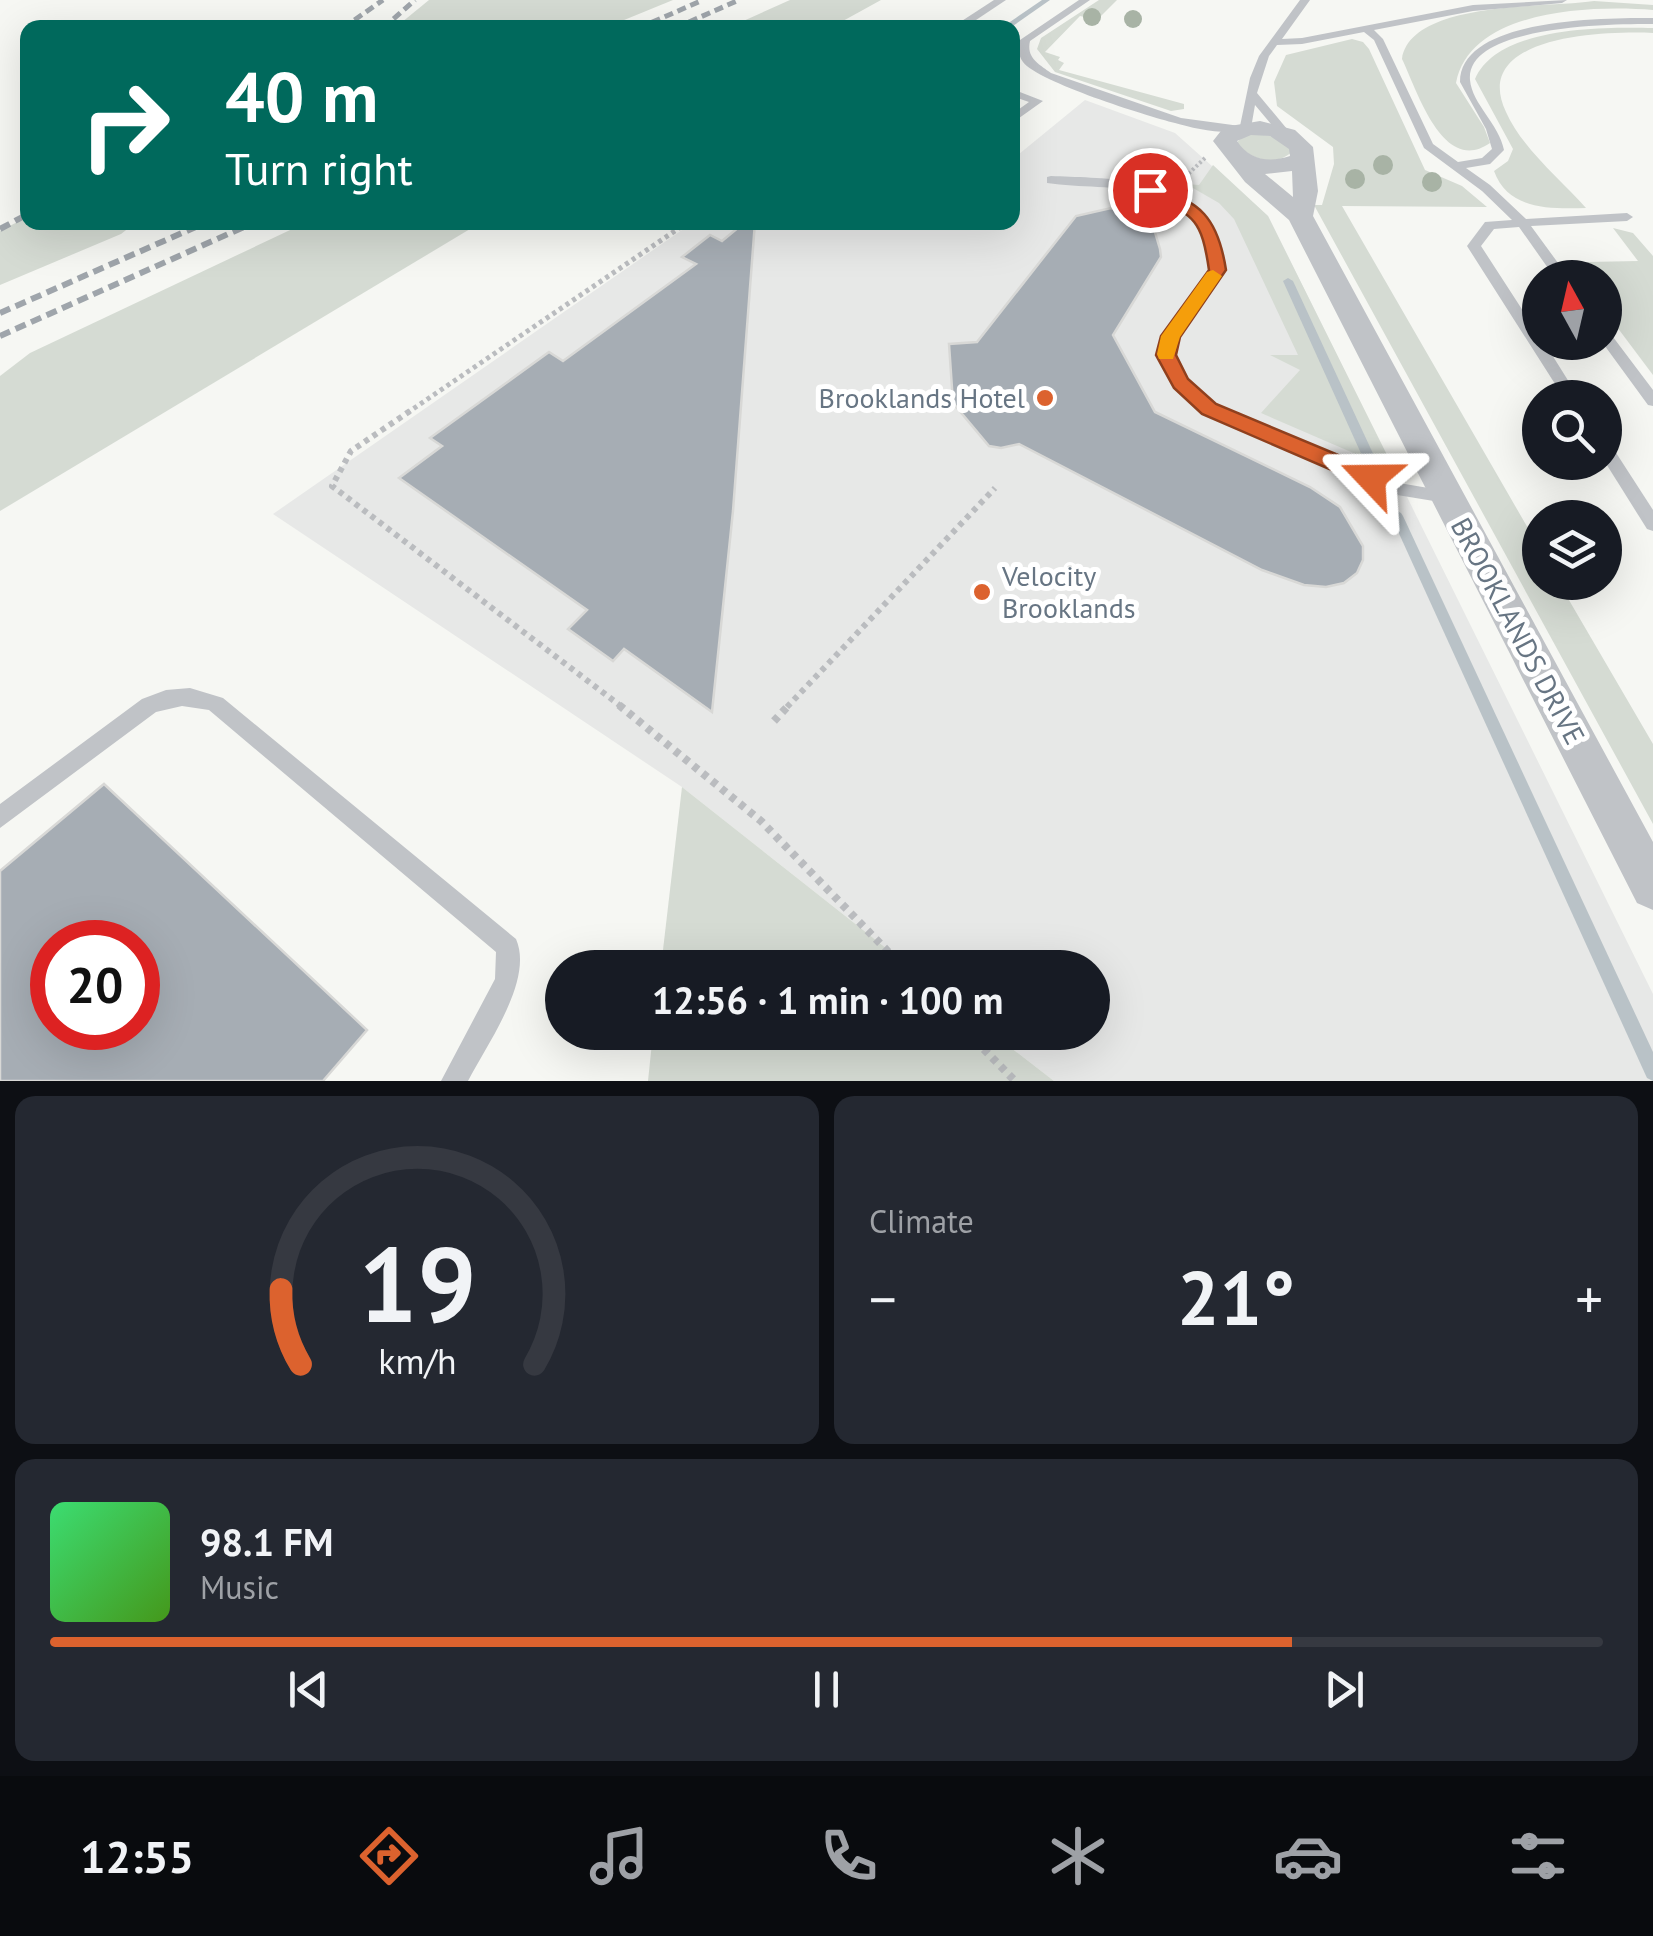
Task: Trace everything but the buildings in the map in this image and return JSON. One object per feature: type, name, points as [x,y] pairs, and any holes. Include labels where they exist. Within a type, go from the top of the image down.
[{"type":"street","points":[[1238,141],[1286,134]]},
{"type":"street","name":"BROOKLANDS DRIVE","points":[[1286,134],[1301,147],[1299,161],[1307,204],[1300,216]]},
{"type":"street","points":[[1238,141],[1281,167],[1299,161]]},
{"type":"street","name":"BROOKLANDS DRIVE","points":[[1238,141],[1266,189],[1300,216],[1653,886]]},
{"type":"lane","points":[[969,20],[1002,0]]},
{"type":"lane","points":[[1086,0],[1025,40],[1022,64],[1238,141]]},
{"type":"lane","points":[[1238,141],[1255,78],[1305,0]]},
{"type":"lane","points":[[1276,42],[1473,8],[1562,0]]},
{"type":"lane","points":[[1455,166],[1486,161],[1498,150],[1490,120],[1466,89],[1464,73],[1477,54],[1519,32],[1601,21],[1653,21]]},
{"type":"lane","points":[[1367,28],[1378,39],[1428,146],[1486,188],[1520,220],[1549,260]]},
{"type":"lane","points":[[1020,94],[1038,100],[1020,114]]},
{"type":"lane","points":[[1253,95],[1286,134]]},
{"type":"lane","points":[[1179,121],[1238,141]]},
{"type":"lane","points":[[1051,180],[1127,183],[1195,210],[1212,236],[1218,270],[1170,336],[1166,355],[1171,369],[1209,409],[1397,488],[1446,496]]},
{"type":"lane","points":[[1560,380],[1474,246],[1490,225],[1520,220],[1627,217]]},
{"type":"lane","points":[[1622,359],[1653,402]]},
{"type":"lane","points":[[1622,476],[1653,524]]},
{"type":"lane","points":[[0,818],[149,705],[196,694],[216,704],[508,947],[507,981],[454,1081]]},
{"type":"path","points":[[676,230],[351,451],[332,486],[605,693],[761,821],[886,950]]},
{"type":"path","points":[[774,721],[995,488]]},
{"type":"path","points":[[985,1050],[1015,1081]]},
{"type":"shaded area","points":[[429,0],[673,0],[624,20],[405,20]]},
{"type":"shaded area","points":[[790,0],[881,0],[845,20],[746,20]]},
{"type":"shaded area","points":[[1099,0],[1117,0],[1097,20],[1080,16],[1045,52],[1060,57],[1058,60],[1064,63],[1059,70],[1184,104],[1184,109],[1171,111],[1055,72],[1037,49],[1041,38]]},
{"type":"shaded area","points":[[1594,1],[1653,5],[1653,10],[1568,11],[1508,26],[1484,40],[1466,58],[1456,83],[1490,143],[1473,150],[1459,148],[1445,139],[1424,108],[1402,59],[1411,40],[1429,26],[1485,10]]},
{"type":"shaded area","points":[[1653,28],[1653,33],[1606,34],[1549,42],[1524,52],[1507,66],[1500,86],[1513,125],[1531,151],[1586,208],[1545,207],[1509,193],[1494,171],[1508,161],[1513,149],[1475,79],[1487,62],[1528,39],[1554,33]]},
{"type":"shaded area","points":[[1352,39],[1363,42],[1425,170],[1462,186],[1487,207],[1342,206],[1522,518],[1522,585],[1314,205],[1322,205],[1334,164],[1333,147],[1277,106],[1274,82],[1286,55]]},
{"type":"shaded area","points":[[1085,100],[1175,133],[1268,216],[1653,994],[1653,1081],[1054,1081],[1014,1050],[1110,1050],[1110,950],[888,950],[682,787],[273,514],[682,230],[1020,230],[1020,153]]},
{"type":"shaded area","points":[[1246,134],[1278,139],[1292,152],[1277,160],[1262,160],[1236,143]]},
{"type":"shaded area","points":[[1213,165],[1268,216],[1395,471],[1261,413],[1300,370],[1270,355],[1298,355],[1234,219],[1219,203],[1186,184],[1199,185]]},
{"type":"shaded area","points":[[20,221],[20,230],[126,230],[0,285],[0,231]]},
{"type":"shaded area","points":[[1613,228],[1633,233],[1653,256],[1653,375],[1622,334],[1622,261],[1638,261]]},
{"type":"shaded area","points":[[290,230],[468,230],[0,511],[0,376],[30,353]]},
{"type":"shaded area","points":[[1530,600],[1569,600],[1653,744],[1653,824]]},
{"type":"shaded area","points":[[682,787],[888,950],[663,950]]},
{"type":"shaded area","points":[[651,1050],[1014,1050],[1054,1081],[648,1081]]},
{"type":"waterway","points":[[1016,20],[1047,0]]},
{"type":"waterway","points":[[1288,281],[1370,460]]},
{"type":"waterway","points":[[1397,516],[1653,1072]]},
{"type":"railway","points":[[354,20],[383,0]]},
{"type":"railway","points":[[392,20],[415,0]]},
{"type":"railway","points":[[657,20],[703,0]]},
{"type":"railway","points":[[694,20],[739,0]]},
{"type":"railway","points":[[0,229],[20,218]]},
{"type":"railway","points":[[0,313],[189,230]]},
{"type":"railway","points":[[0,336],[237,230]]},
{"type":"slow traffic","points":[[1166,354],[1170,336],[1213,276]]},
{"type":"place","name":"Brooklands Hotel","points":[[1045,398]]},
{"type":"place","name":"Velocity Brooklands","points":[[982,592]]},
{"type":"route","points":[[1150,190],[1195,210],[1212,236],[1218,270],[1170,336],[1166,355],[1181,383],[1209,409],[1371,478]]}]
